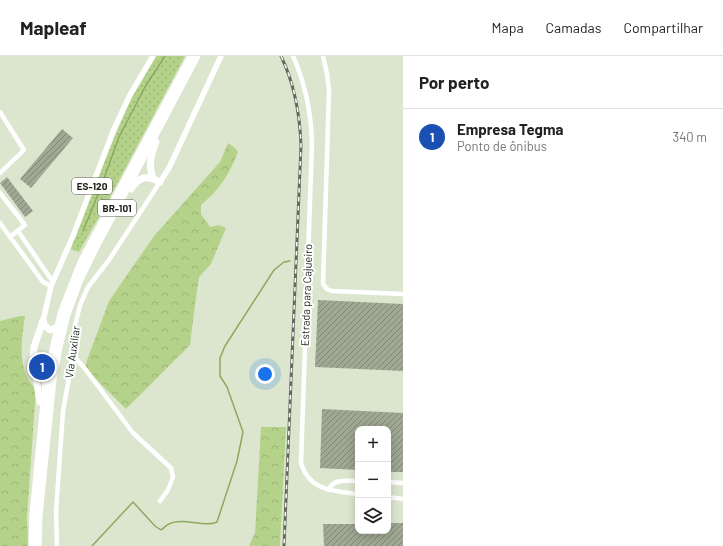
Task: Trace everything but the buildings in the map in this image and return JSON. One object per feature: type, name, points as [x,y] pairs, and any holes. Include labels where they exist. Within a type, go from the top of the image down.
[{"type":"highway","name":"BR-101","points":[[32,546],[33,513],[46,381],[65,301],[81,262],[191,56]]},
{"type":"highway","name":"BR-101","points":[[38,546],[39,516],[49,407],[59,347],[67,315],[79,282],[197,56]]},
{"type":"highway","points":[[153,178],[150,172],[150,160],[169,109]]},
{"type":"highway","points":[[112,217],[124,202],[137,181],[147,177],[153,178],[160,182]]},
{"type":"highway","points":[[43,321],[45,326],[50,330],[58,327]]},
{"type":"highway","points":[[41,424],[39,392],[33,360],[34,347],[43,321]]},
{"type":"main road","name":"ES-120","points":[[43,321],[52,284],[71,242],[120,116],[130,95],[153,56]]},
{"type":"main road","points":[[160,182],[169,168],[221,56]]},
{"type":"street","name":"Estrada para Cajueiro","points":[[293,56],[302,77],[307,97],[312,142],[301,459],[308,478],[319,486],[328,490]]},
{"type":"street","points":[[323,56],[329,91],[323,284],[327,289],[332,291],[403,294]]},
{"type":"street","points":[[0,112],[24,150],[0,173]]},
{"type":"street","points":[[0,122],[6,121]]},
{"type":"street","name":"Via Auxiliar","points":[[57,546],[56,512],[63,412],[75,326],[80,305],[88,288],[160,182]]},
{"type":"street","points":[[0,194],[25,225],[10,237]]},
{"type":"street","points":[[0,223],[42,282],[52,284]]},
{"type":"street","points":[[18,231],[52,284]]},
{"type":"street","points":[[72,354],[86,370],[133,433],[171,468],[173,477],[168,490],[160,501]]},
{"type":"street","points":[[328,490],[337,482],[355,482]]},
{"type":"street","points":[[391,482],[403,483]]},
{"type":"street","points":[[328,490],[355,494]]},
{"type":"street","points":[[391,497],[403,499]]},
{"type":"green space","points":[[155,56],[185,56],[108,201],[79,252],[71,249],[75,231],[131,98]]},
{"type":"green space","points":[[228,143],[238,152],[235,160],[219,187],[201,205],[201,214],[210,227],[219,225],[226,228],[211,264],[199,277],[190,345],[126,409],[86,369],[86,363],[109,301],[154,236],[220,162]]},
{"type":"green space","points":[[25,316],[22,348],[23,364],[28,379],[36,389],[27,517],[28,546],[0,546],[0,321]]},
{"type":"green space","points":[[261,427],[286,427],[280,546],[249,546],[255,533]]},
{"type":"waterway","points":[[83,231],[119,137],[145,87],[165,56]]},
{"type":"waterway","points":[[92,546],[133,502],[155,526],[161,530],[168,524],[175,522],[207,524],[217,522],[237,461],[243,432],[227,387],[220,376],[220,358],[225,346],[274,270],[284,262],[290,261]]},
{"type":"railway","points":[[281,56],[290,78],[296,100],[301,146],[284,546]]},
{"type":"place","name":"Empresa Tegma","points":[[42,367]]}]
